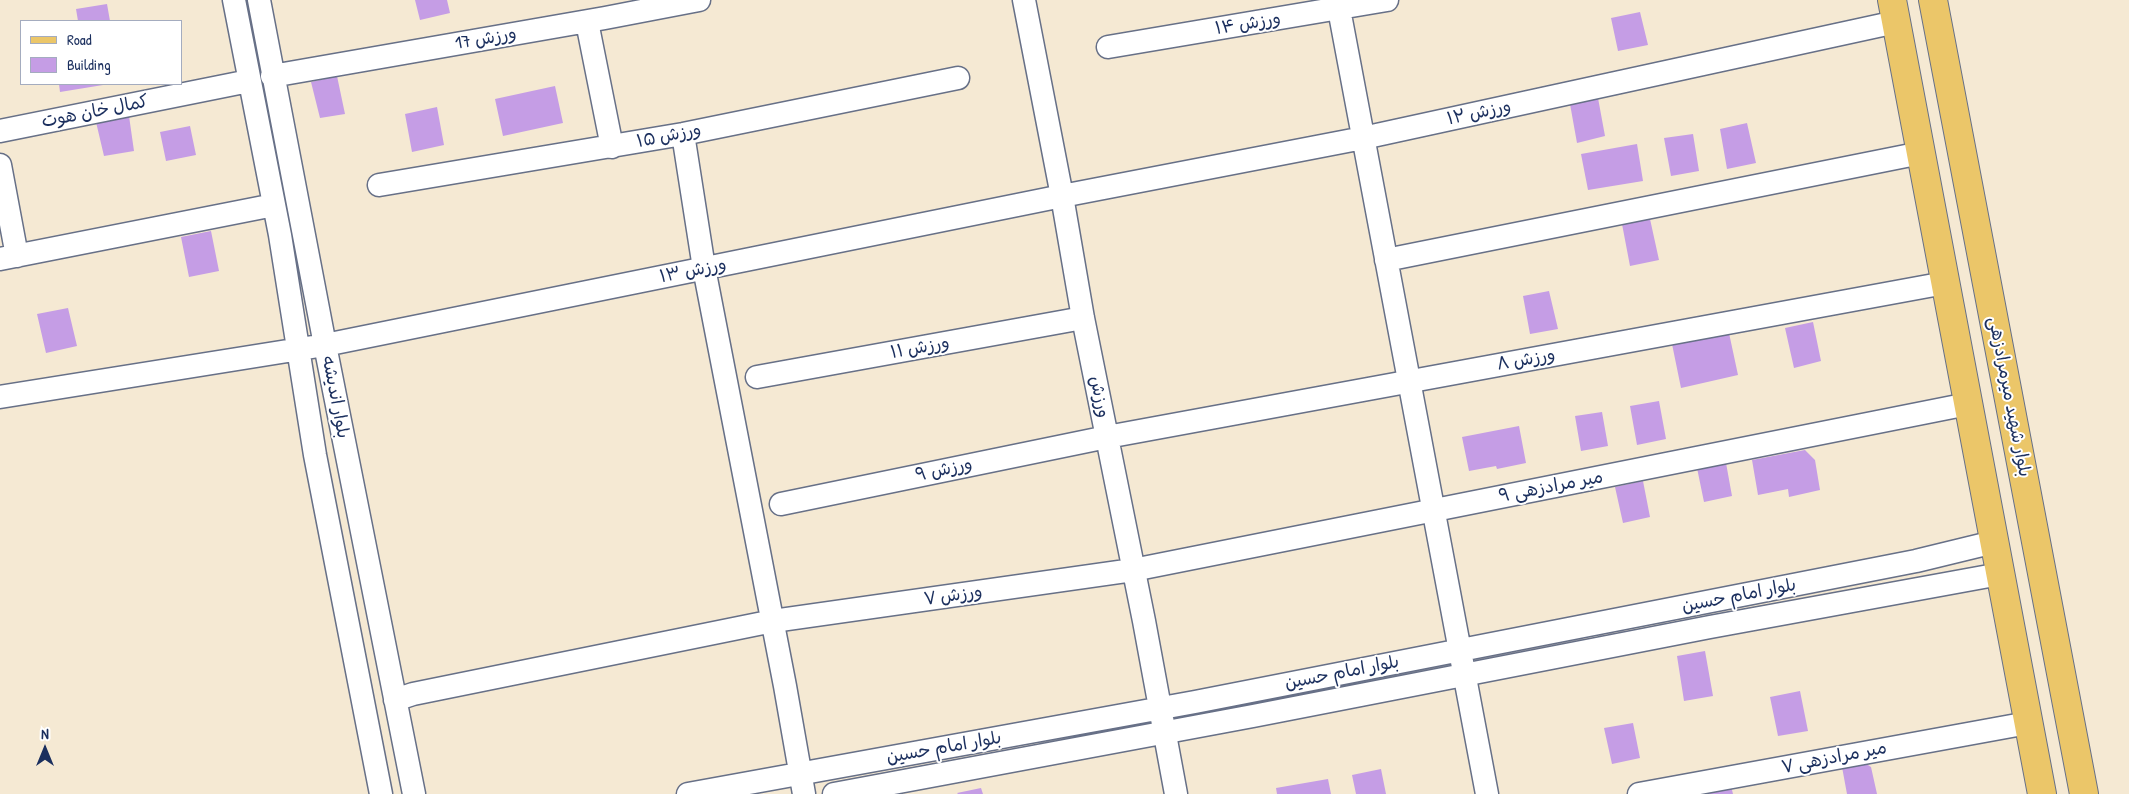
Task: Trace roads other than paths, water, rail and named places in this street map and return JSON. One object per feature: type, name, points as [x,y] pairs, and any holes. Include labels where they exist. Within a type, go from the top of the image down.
[{"type":"main road","name":"بلوار شهید میرمرادزهی","points":[[1933,0],[2084,794]]},
{"type":"main road","points":[[1894,11],[2042,794]]},
{"type":"street","name":"بلوار اندیشه","points":[[234,0],[274,205],[315,455],[381,794]]},
{"type":"street","name":"بلوار اندیشه","points":[[259,0],[272,76],[414,794]]},
{"type":"street","name":"ورزش 17","points":[[272,76],[587,22],[649,5],[699,0]]},
{"type":"street","name":"ورزش","points":[[1024,0],[1062,196],[1083,318],[1161,708],[1176,794]]},
{"type":"street","name":"ورزش ۱۴","points":[[1108,47],[1387,0]]},
{"type":"street","points":[[1339,9],[1487,794]]},
{"type":"street","name":"ورزش ۱۲","points":[[1062,196],[1363,138],[1894,11]]},
{"type":"street","points":[[587,22],[612,147]]},
{"type":"street","name":"ورزش ۱۵","points":[[379,185],[683,134],[958,78]]},
{"type":"street","name":"کمال خان هوت","points":[[0,131],[250,81]]},
{"type":"street","points":[[683,134],[704,268],[802,784]]},
{"type":"street","points":[[1386,260],[1920,153]]},
{"type":"street","points":[[0,165],[8,257],[274,205]]},
{"type":"street","name":"ورزش ۱۳","points":[[0,397],[325,345],[1062,196]]},
{"type":"street","name":"ورزش ۸","points":[[1107,437],[1945,284]]},
{"type":"street","name":"ورزش ۱۱","points":[[757,377],[1083,318]]},
{"type":"street","name":"میر مرادزهی ۹","points":[[1133,570],[1968,404]]},
{"type":"street","name":"ورزش ۹","points":[[781,504],[1107,437]]},
{"type":"street","name":"بلوار امام حسین","points":[[688,794],[802,784],[1161,708],[1916,561],[1994,542]]},
{"type":"street","name":"ورزش ۷","points":[[395,700],[414,694],[772,621],[1133,570]]},
{"type":"street","name":"بلوار امام حسین","points":[[834,794],[1710,626],[2000,574]]},
{"type":"street","name":"میر مرادزهی ۷","points":[[1640,794],[2028,724]]}]
